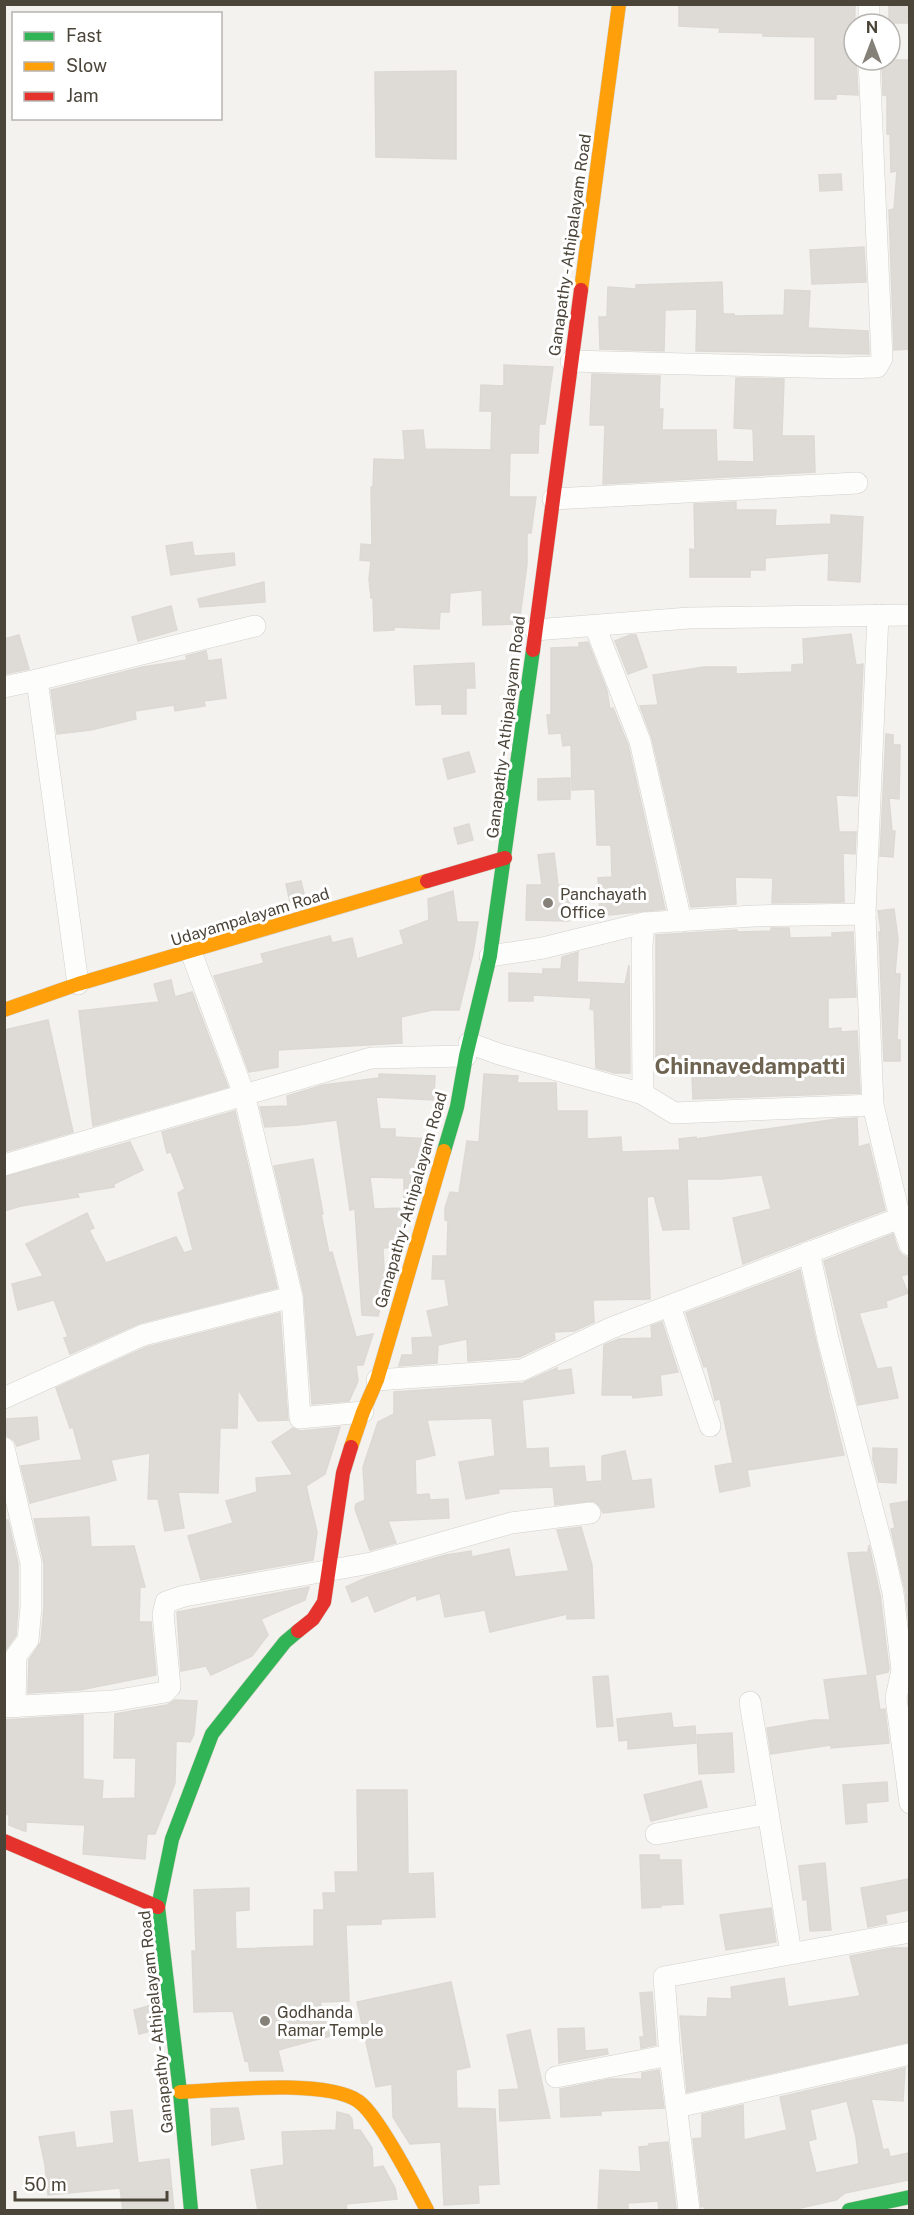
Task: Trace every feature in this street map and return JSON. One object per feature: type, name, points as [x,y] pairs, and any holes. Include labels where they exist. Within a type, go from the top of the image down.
[{"type":"main road","name":"Ganapathy - Athipalayam Road","points":[[191,2211],[180,2092],[158,1907],[172,1839],[212,1734],[285,1642],[313,1619],[324,1602],[343,1473],[376,1380],[457,1107],[490,956],[505,858],[619,4]]},
{"type":"main road","name":"Udayampalayam Road","points":[[4,1010],[78,984],[505,858]]},
{"type":"main road","points":[[4,1841],[158,1907]]},
{"type":"main road","points":[[180,2092],[292,2087],[340,2092],[360,2102],[378,2127],[427,2211]]},
{"type":"main road","points":[[849,2211],[909,2197]]},
{"type":"street","points":[[571,361],[878,367],[882,358],[870,72]]},
{"type":"street","points":[[553,499],[857,483]]},
{"type":"street","points":[[878,615],[865,914],[873,1105],[900,1218],[909,1245]]},
{"type":"street","points":[[535,630],[689,618],[909,615]]},
{"type":"street","points":[[4,687],[255,626]]},
{"type":"street","points":[[595,626],[640,741],[681,921]]},
{"type":"street","points":[[37,680],[78,984]]},
{"type":"street","points":[[490,956],[543,948],[644,923],[754,916],[865,914]]},
{"type":"street","points":[[643,1094],[642,946],[644,923]]},
{"type":"street","points":[[191,952],[244,1094],[292,1297],[300,1418],[363,1412]]},
{"type":"street","points":[[4,1165],[371,1058],[468,1049],[499,1054],[643,1094],[674,1113],[873,1105]]},
{"type":"street","points":[[376,1380],[522,1370],[611,1328],[900,1218]]},
{"type":"street","points":[[809,1252],[828,1339],[884,1553],[901,1591],[902,1670],[896,1698],[909,1792]]},
{"type":"street","points":[[4,1398],[143,1335],[292,1297]]},
{"type":"street","points":[[670,1306],[710,1426]]},
{"type":"street","points":[[4,1448],[31,1563],[28,1640],[16,1656],[10,1707],[113,1701],[165,1692],[170,1688],[163,1614],[166,1602],[184,1596],[371,1563],[511,1523],[590,1513]]},
{"type":"street","points":[[750,1702],[791,1953]]},
{"type":"street","points":[[656,1834],[768,1814]]},
{"type":"street","points":[[689,2211],[670,2055],[664,1977],[909,1932]]},
{"type":"street","points":[[677,2107],[909,2054]]},
{"type":"street","points":[[556,2077],[670,2055]]},
{"type":"building","points":[[679,4],[855,4],[855,12],[842,12],[842,72],[857,72],[858,95],[836,94],[836,99],[815,99],[815,37],[763,36],[763,33],[719,32],[720,28],[679,26]]},
{"type":"building","points":[[889,4],[909,4],[909,23],[902,23],[902,12],[889,12]]},
{"type":"building","points":[[902,60],[909,60],[909,349],[894,350],[889,210],[894,209],[897,171],[891,172],[890,134],[887,134],[887,96],[883,95],[882,72],[902,72]]},
{"type":"building","points":[[456,71],[456,159],[376,157],[375,72]]},
{"type":"building","points":[[841,174],[842,190],[820,191],[819,175]]},
{"type":"building","points":[[864,247],[866,282],[812,284],[810,250]]},
{"type":"building","points":[[722,282],[723,314],[734,314],[734,316],[784,315],[785,290],[810,291],[808,328],[868,331],[869,354],[696,351],[697,309],[665,310],[664,351],[600,349],[599,317],[607,317],[608,287],[636,289],[636,285]]},
{"type":"building","points":[[504,365],[553,367],[545,424],[539,424],[538,453],[510,453],[509,497],[536,497],[531,533],[527,533],[527,564],[519,624],[483,625],[482,590],[450,593],[449,612],[440,612],[439,629],[394,627],[394,630],[374,631],[373,598],[371,598],[369,579],[371,561],[360,560],[361,544],[372,545],[371,487],[373,487],[374,459],[405,460],[403,431],[423,430],[425,449],[491,450],[492,411],[480,411],[481,385],[504,386]]},
{"type":"building","points":[[592,374],[660,376],[659,409],[663,409],[662,430],[716,430],[717,461],[754,462],[753,429],[734,428],[736,378],[784,379],[782,436],[814,436],[815,472],[603,484],[605,425],[590,425]]},
{"type":"building","points":[[736,502],[736,510],[776,510],[775,526],[831,524],[831,515],[863,517],[860,582],[828,580],[829,553],[765,558],[765,570],[750,570],[750,577],[690,577],[690,549],[695,550],[694,504]]},
{"type":"building","points":[[192,542],[194,556],[234,553],[235,565],[171,575],[166,546]]},
{"type":"building","points":[[264,582],[265,602],[200,607],[198,599]]},
{"type":"building","points":[[171,606],[177,630],[138,641],[132,617]]},
{"type":"building","points":[[851,634],[856,665],[863,664],[857,796],[836,795],[839,832],[856,832],[855,854],[843,853],[844,902],[772,903],[773,878],[735,877],[736,904],[691,907],[652,738],[640,706],[658,705],[653,675],[704,667],[736,667],[736,674],[792,672],[792,665],[804,664],[803,639]]},
{"type":"building","points":[[19,635],[29,669],[4,674],[4,639]]},
{"type":"building","points":[[636,635],[647,667],[628,674],[615,641]]},
{"type":"building","points":[[588,642],[607,691],[610,709],[613,708],[628,745],[665,909],[600,916],[598,878],[612,877],[611,845],[597,845],[595,789],[572,790],[571,745],[563,746],[561,733],[549,734],[547,715],[551,715],[551,648],[579,647],[579,643]]},
{"type":"building","points":[[206,651],[208,661],[221,659],[226,698],[204,701],[205,706],[175,711],[174,705],[135,711],[136,719],[91,730],[57,734],[51,690],[143,667],[187,660],[186,656]]},
{"type":"building","points":[[474,663],[475,688],[466,688],[466,714],[442,714],[442,704],[416,705],[414,666]]},
{"type":"building","points":[[886,734],[893,735],[893,745],[900,745],[899,799],[889,798],[892,831],[895,831],[893,857],[880,856]]},
{"type":"building","points":[[469,752],[475,772],[448,779],[443,759]]},
{"type":"building","points":[[570,778],[570,799],[538,800],[538,779]]},
{"type":"building","points":[[469,824],[473,840],[458,844],[454,828]]},
{"type":"building","name":"Panchayath Office","points":[[554,853],[558,885],[569,886],[569,921],[526,920],[527,885],[542,885],[538,855]]},
{"type":"building","points":[[301,881],[305,898],[290,902],[286,884]]},
{"type":"building","points":[[453,891],[457,922],[478,922],[459,1010],[432,1010],[401,1017],[402,1043],[278,1050],[278,1067],[249,1072],[214,976],[264,963],[261,954],[330,936],[332,943],[352,938],[357,959],[404,944],[400,931],[429,920],[428,899]]},
{"type":"building","points":[[894,909],[898,939],[895,974],[900,974],[897,1040],[900,1040],[900,1061],[884,1061],[879,932],[881,932],[878,911]]},
{"type":"building","points":[[771,928],[789,928],[790,938],[832,937],[832,933],[853,932],[856,997],[828,998],[828,1029],[841,1028],[841,1032],[857,1031],[860,1093],[693,1099],[692,1074],[656,1073],[656,935],[737,930],[737,932],[771,931]]},
{"type":"building","points":[[578,952],[577,982],[625,984],[629,965],[630,1073],[615,1073],[596,1068],[594,1010],[590,1009],[591,998],[533,995],[533,1001],[509,1001],[509,973],[543,974],[543,969],[561,969],[562,957]]},
{"type":"building","points":[[171,980],[175,997],[192,992],[228,1087],[93,1126],[79,1011],[159,1002],[154,984]]},
{"type":"building","points":[[48,1020],[73,1132],[4,1152],[4,1030]]},
{"type":"building","points":[[379,1074],[435,1076],[434,1100],[376,1097],[380,1129],[395,1129],[395,1137],[430,1139],[410,1208],[404,1208],[404,1178],[370,1177],[374,1209],[403,1208],[404,1227],[398,1247],[383,1248],[385,1290],[378,1316],[362,1315],[355,1209],[350,1210],[337,1120],[265,1127],[260,1107],[288,1106],[287,1096],[323,1085],[379,1078]]},
{"type":"building","points":[[484,1074],[518,1076],[517,1083],[556,1083],[557,1111],[587,1111],[587,1139],[621,1137],[622,1152],[680,1150],[679,1139],[696,1137],[696,1139],[857,1118],[858,1147],[869,1144],[885,1210],[743,1264],[733,1218],[771,1209],[762,1175],[721,1179],[687,1179],[689,1229],[663,1230],[654,1196],[647,1197],[650,1299],[593,1300],[594,1322],[574,1331],[554,1332],[555,1340],[519,1357],[468,1361],[467,1339],[438,1345],[437,1363],[399,1366],[402,1355],[413,1355],[412,1338],[433,1337],[427,1311],[449,1306],[445,1279],[432,1279],[433,1256],[447,1256],[448,1221],[445,1220],[445,1208],[450,1192],[459,1193],[467,1141],[479,1142]]},
{"type":"building","points":[[235,1111],[277,1288],[140,1323],[70,1354],[64,1338],[68,1337],[54,1300],[18,1310],[12,1284],[43,1276],[26,1244],[87,1213],[94,1228],[89,1230],[106,1263],[176,1237],[184,1253],[193,1250],[178,1193],[185,1189],[171,1152],[167,1153],[162,1132]]},
{"type":"building","points":[[130,1142],[143,1170],[114,1184],[114,1187],[77,1193],[79,1197],[4,1211],[4,1177]]},
{"type":"building","points":[[313,1159],[329,1253],[332,1252],[356,1337],[373,1334],[363,1365],[356,1365],[358,1381],[349,1401],[312,1404],[304,1294],[274,1166]]},
{"type":"building","points":[[893,1234],[898,1250],[909,1261],[909,1274],[901,1276],[908,1293],[886,1301],[887,1307],[859,1313],[877,1369],[891,1367],[898,1398],[858,1405],[824,1261]]},
{"type":"building","points":[[800,1270],[844,1455],[747,1470],[750,1486],[720,1492],[715,1466],[733,1463],[720,1399],[715,1400],[707,1366],[704,1367],[686,1313]]},
{"type":"building","points":[[280,1313],[288,1420],[258,1421],[238,1389],[237,1428],[220,1428],[218,1493],[178,1492],[184,1528],[165,1531],[158,1499],[148,1499],[150,1453],[111,1460],[116,1480],[30,1503],[21,1466],[82,1460],[73,1427],[70,1428],[56,1388],[147,1347]]},
{"type":"building","points":[[662,1322],[678,1372],[660,1375],[662,1395],[633,1398],[632,1395],[602,1395],[604,1345],[619,1339],[652,1338],[651,1326]]},
{"type":"building","points":[[557,1368],[557,1371],[571,1369],[574,1393],[522,1400],[526,1449],[548,1448],[549,1468],[584,1466],[586,1482],[602,1481],[602,1456],[625,1451],[632,1481],[651,1479],[654,1507],[603,1513],[594,1501],[555,1505],[553,1487],[498,1489],[499,1493],[466,1499],[459,1462],[495,1456],[492,1418],[427,1420],[435,1455],[415,1460],[416,1495],[429,1494],[430,1500],[448,1499],[449,1518],[388,1521],[396,1543],[370,1550],[355,1509],[356,1504],[365,1500],[363,1467],[378,1422],[394,1414],[394,1392],[523,1383]]},
{"type":"building","points":[[37,1417],[39,1439],[17,1446],[14,1440],[7,1436],[6,1419]]},
{"type":"building","points":[[340,1427],[325,1474],[306,1486],[317,1532],[313,1560],[201,1580],[188,1536],[233,1523],[226,1501],[257,1492],[256,1478],[293,1475],[272,1442],[293,1428],[301,1431]]},
{"type":"building","points":[[873,1448],[897,1449],[896,1483],[879,1482],[873,1460]]},
{"type":"building","points":[[909,1501],[909,1624],[905,1590],[891,1529],[895,1528],[890,1504]]},
{"type":"building","points":[[89,1517],[91,1547],[134,1546],[145,1587],[140,1587],[139,1622],[151,1622],[156,1675],[80,1690],[28,1693],[29,1660],[41,1642],[44,1607],[44,1563],[34,1519]]},
{"type":"building","points":[[4,1520],[8,1520],[18,1564],[18,1606],[16,1635],[4,1652],[7,1610],[4,1590]]},
{"type":"building","points":[[581,1527],[592,1565],[594,1618],[567,1619],[567,1614],[490,1632],[485,1610],[445,1617],[440,1593],[417,1600],[416,1595],[375,1612],[368,1595],[352,1602],[346,1587],[368,1577],[446,1555],[471,1551],[472,1557],[509,1549],[515,1577],[569,1571],[557,1530]]},
{"type":"building","points":[[869,1545],[880,1595],[889,1669],[888,1672],[875,1675],[880,1710],[885,1709],[889,1743],[831,1748],[831,1745],[771,1754],[767,1728],[814,1720],[830,1720],[824,1680],[868,1675],[848,1553],[868,1552]]},
{"type":"building","points":[[309,1587],[305,1600],[261,1619],[268,1635],[252,1656],[211,1675],[206,1666],[181,1671],[177,1612]]},
{"type":"building","points":[[608,1676],[613,1726],[597,1727],[593,1677]]},
{"type":"building","points":[[175,1700],[197,1701],[194,1734],[190,1742],[176,1741],[175,1783],[155,1834],[147,1834],[145,1859],[83,1854],[85,1825],[26,1822],[26,1831],[24,1831],[9,1825],[9,1814],[4,1815],[4,1720],[83,1715],[83,1779],[103,1781],[102,1799],[135,1798],[136,1758],[114,1758],[115,1714],[167,1705]]},
{"type":"building","points":[[671,1713],[673,1728],[695,1726],[696,1743],[628,1749],[628,1740],[619,1741],[617,1719]]},
{"type":"building","points":[[732,1733],[734,1772],[699,1774],[697,1735]]},
{"type":"building","points":[[701,1781],[707,1807],[651,1821],[644,1795]]},
{"type":"building","points":[[887,1782],[888,1801],[866,1803],[867,1822],[846,1824],[843,1785]]},
{"type":"building","points":[[357,1790],[407,1790],[408,1874],[433,1873],[435,1917],[381,1919],[381,1924],[346,1925],[349,2001],[320,2002],[330,2036],[278,2050],[283,2071],[250,2071],[248,2060],[245,2061],[233,2011],[194,2012],[192,1951],[196,1951],[194,1890],[249,1888],[249,1910],[235,1911],[236,1949],[314,1946],[314,1910],[324,1910],[323,1893],[336,1893],[335,1872],[358,1872]]},
{"type":"building","points":[[640,1855],[659,1855],[659,1860],[681,1860],[683,1904],[642,1908]]},
{"type":"building","points":[[825,1863],[831,1930],[810,1931],[807,1899],[803,1900],[799,1866]]},
{"type":"building","points":[[909,1879],[909,1910],[885,1915],[887,1923],[868,1927],[861,1888]]},
{"type":"building","points":[[771,1908],[776,1942],[726,1950],[720,1915]]},
{"type":"building","points":[[892,1948],[909,1948],[909,2042],[687,2092],[680,2016],[707,2017],[708,1998],[732,1999],[731,1987],[784,1978],[788,2007],[860,1996],[850,1956]]},
{"type":"building","points":[[451,1982],[470,2067],[456,2070],[457,2108],[495,2109],[499,2184],[478,2185],[479,2203],[444,2205],[441,2142],[410,2144],[393,2117],[392,2084],[376,2087],[357,2002]]},
{"type":"building","points":[[652,1992],[656,2045],[641,2048],[640,2037],[644,2037],[640,1993]]},
{"type":"building","points":[[152,2005],[155,2030],[139,2034],[134,2010]]},
{"type":"building","points":[[584,2028],[585,2051],[607,2049],[608,2054],[559,2063],[558,2029]]},
{"type":"building","points":[[530,2030],[550,2118],[500,2121],[499,2090],[519,2089],[507,2035]]},
{"type":"building","points":[[905,2068],[903,2101],[871,2099],[883,2150],[888,2149],[890,2157],[909,2153],[909,2180],[845,2193],[836,2200],[787,2211],[705,2211],[704,2206],[701,2207],[693,2139],[702,2138],[702,2114],[743,2105],[744,2140],[787,2130],[780,2097]],"holes":[[[847,2101],[856,2137],[859,2164],[816,2173],[808,2141],[816,2139],[810,2110]]]},
{"type":"building","points":[[659,2070],[664,2108],[601,2111],[601,2115],[561,2117],[560,2089],[610,2079],[642,2079],[642,2073]]},
{"type":"building","points":[[238,2108],[244,2139],[212,2145],[211,2109]]},
{"type":"building","points":[[132,2110],[138,2163],[169,2159],[174,2211],[123,2211],[120,2188],[48,2195],[39,2137],[74,2132],[76,2148],[114,2143],[111,2112]]},
{"type":"building","points":[[337,2112],[349,2115],[352,2119],[353,2130],[360,2130],[372,2148],[373,2168],[383,2166],[395,2188],[397,2199],[346,2204],[347,2211],[258,2211],[251,2170],[284,2165],[282,2132],[336,2130]]},
{"type":"building","points":[[668,2142],[676,2209],[659,2211],[658,2201],[628,2203],[628,2211],[598,2211],[600,2170],[641,2172],[639,2147]]},
{"type":"traffic: fast","points":[[444,1151],[457,1107],[466,1056],[490,956],[533,650]]},
{"type":"traffic: fast","points":[[191,2210],[180,2092],[158,1907],[172,1839],[212,1734],[285,1642],[298,1631]]},
{"type":"traffic: fast","points":[[849,2210],[910,2197]]},
{"type":"traffic: slow","points":[[581,290],[619,4]]},
{"type":"traffic: slow","points":[[4,1010],[78,984],[427,881]]},
{"type":"traffic: slow","points":[[351,1447],[377,1380],[444,1151]]},
{"type":"traffic: slow","points":[[180,2092],[298,2088],[343,2094],[358,2101],[366,2108],[385,2135],[427,2210]]},
{"type":"traffic: jam","points":[[533,650],[581,290]]},
{"type":"traffic: jam","points":[[427,881],[505,858]]},
{"type":"traffic: jam","points":[[298,1631],[313,1619],[324,1602],[343,1473],[351,1447]]},
{"type":"traffic: jam","points":[[4,1841],[158,1907]]},
{"type":"place","name":"Panchayath Office","points":[[548,903]]},
{"type":"place","name":"Godhanda Ramar Temple","points":[[265,2021]]},
{"type":"district","name":"Chinnavedampatti","points":[[750,1066]]}]
